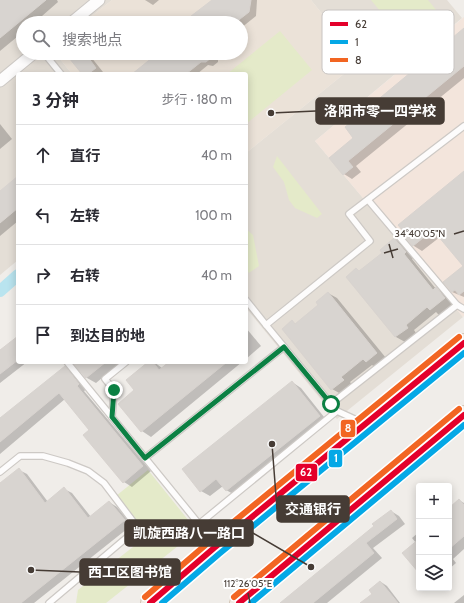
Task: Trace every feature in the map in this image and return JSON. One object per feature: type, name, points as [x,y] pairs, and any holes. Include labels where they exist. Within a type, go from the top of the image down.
[{"type":"main road","points":[[150,603],[214,548],[464,343]]},
{"type":"main road","points":[[238,603],[464,415]]},
{"type":"street","points":[[79,16],[99,0]]},
{"type":"street","points":[[0,81],[26,60]]},
{"type":"lane","points":[[50,60],[59,72]]},
{"type":"lane","points":[[266,325],[370,241],[349,214],[464,126]]},
{"type":"lane","points":[[368,200],[457,305],[464,309]]},
{"type":"lane","points":[[248,302],[331,404],[338,411],[365,424]]},
{"type":"lane","points":[[331,404],[457,305]]},
{"type":"lane","points":[[145,458],[284,347]]},
{"type":"lane","points":[[69,364],[199,524],[338,411]]},
{"type":"lane","points":[[112,417],[114,390],[105,379],[124,364]]},
{"type":"lane","points":[[0,472],[20,456],[43,456],[68,463],[88,471],[104,484],[138,528],[49,603]]},
{"type":"shaded area","points":[[0,0],[112,0],[92,16],[16,16],[16,60],[61,60],[70,72],[16,72],[16,262],[0,275]]},
{"type":"shaded area","points":[[112,0],[311,0],[322,14],[322,74],[344,74],[248,151],[248,72],[70,72],[61,60],[248,60],[248,16],[92,16]]},
{"type":"shaded area","points":[[311,0],[447,0],[462,18],[454,25],[454,10],[322,10],[322,14]]},
{"type":"shaded area","points":[[464,17],[463,317],[315,141],[396,74],[454,74],[454,25]]},
{"type":"shaded area","points":[[344,74],[395,74],[315,141],[463,317],[337,419],[248,310],[248,151]]},
{"type":"green space","points":[[371,0],[428,0],[436,10],[379,10]]},
{"type":"green space","points":[[280,31],[312,70],[248,122],[248,72],[229,72],[244,60],[248,60],[248,57]]},
{"type":"green space","points":[[277,156],[322,214],[317,218],[295,208],[289,200],[284,182],[273,167]]},
{"type":"green space","points":[[248,231],[253,235],[259,266],[249,273]]},
{"type":"green space","points":[[148,470],[197,531],[106,603],[76,603],[78,590],[147,536],[116,496]]},
{"type":"building","points":[[0,0],[46,0],[27,16],[16,16],[16,25],[0,38]]},
{"type":"building","points":[[212,0],[251,0],[249,12],[244,16],[191,16]]},
{"type":"building","points":[[464,28],[464,66],[348,161],[353,167],[343,175],[329,158],[353,138],[345,127],[409,74],[454,74],[454,36]]},
{"type":"building","points":[[71,60],[90,60],[96,68],[91,72],[80,72]]},
{"type":"building","points":[[149,60],[208,60],[206,62],[201,62],[188,72],[134,72]]},
{"type":"building","points":[[464,171],[464,291],[459,295],[455,290],[452,292],[443,282],[463,266],[433,230],[413,246],[401,233],[403,231],[398,225]]},
{"type":"building","points":[[16,178],[16,210],[0,223],[0,191]]},
{"type":"building","points":[[394,238],[406,252],[404,254],[433,290],[436,287],[445,298],[430,310],[427,307],[406,325],[408,328],[395,337],[346,277],[356,268],[359,271],[382,253],[380,250]]},
{"type":"building","points":[[328,292],[377,353],[366,362],[363,359],[341,377],[344,380],[331,390],[282,329],[292,320],[295,324],[318,305],[316,302]]},
{"type":"building","points":[[16,338],[16,362],[0,374],[0,350]]},
{"type":"building","points":[[74,364],[104,364],[86,378]]},
{"type":"building","points":[[146,364],[154,364],[159,370],[166,364],[225,364],[141,432],[118,404],[134,390],[126,380]]},
{"type":"building","points":[[65,366],[79,384],[77,386],[143,466],[123,483],[83,435],[89,430],[59,393],[0,442],[0,418]]},
{"type":"building","points":[[292,381],[320,416],[226,491],[216,479],[200,492],[182,469]]},
{"type":"building","points":[[19,468],[45,503],[64,487],[88,518],[109,501],[125,520],[21,603],[0,603],[0,483]]},
{"type":"building","points":[[459,499],[464,505],[464,536],[452,546],[452,519],[452,505]]},
{"type":"building","points":[[391,510],[397,519],[366,543],[374,553],[313,603],[280,603],[374,526],[372,524]]},
{"type":"building","points":[[416,541],[416,569],[402,553]]},
{"type":"building","points":[[380,581],[398,603],[360,603],[372,594],[369,590]]},
{"type":"waterway","points":[[0,291],[16,277]]},
{"type":"transit line","name":"8","points":[[145,597],[209,542],[459,337]]},
{"type":"transit line","name":"62","points":[[150,603],[214,548],[464,343]]},
{"type":"transit line","name":"1","points":[[162,603],[219,554],[464,353]]},
{"type":"transit line","name":"8","points":[[234,597],[459,409]]},
{"type":"transit line","name":"62","points":[[239,603],[464,415]]},
{"type":"transit line","name":"1","points":[[251,603],[464,425]]},
{"type":"place","name":"洛阳市零一四学校","points":[[271,113]]},
{"type":"place","name":"交通银行","points":[[272,444]]},
{"type":"place","name":"凯旋西路八一路口","points":[[311,567]]},
{"type":"place","name":"西工区图书馆","points":[[31,570]]},
{"type":"route","points":[[114,390],[112,417],[145,458],[284,347],[331,404]]}]
